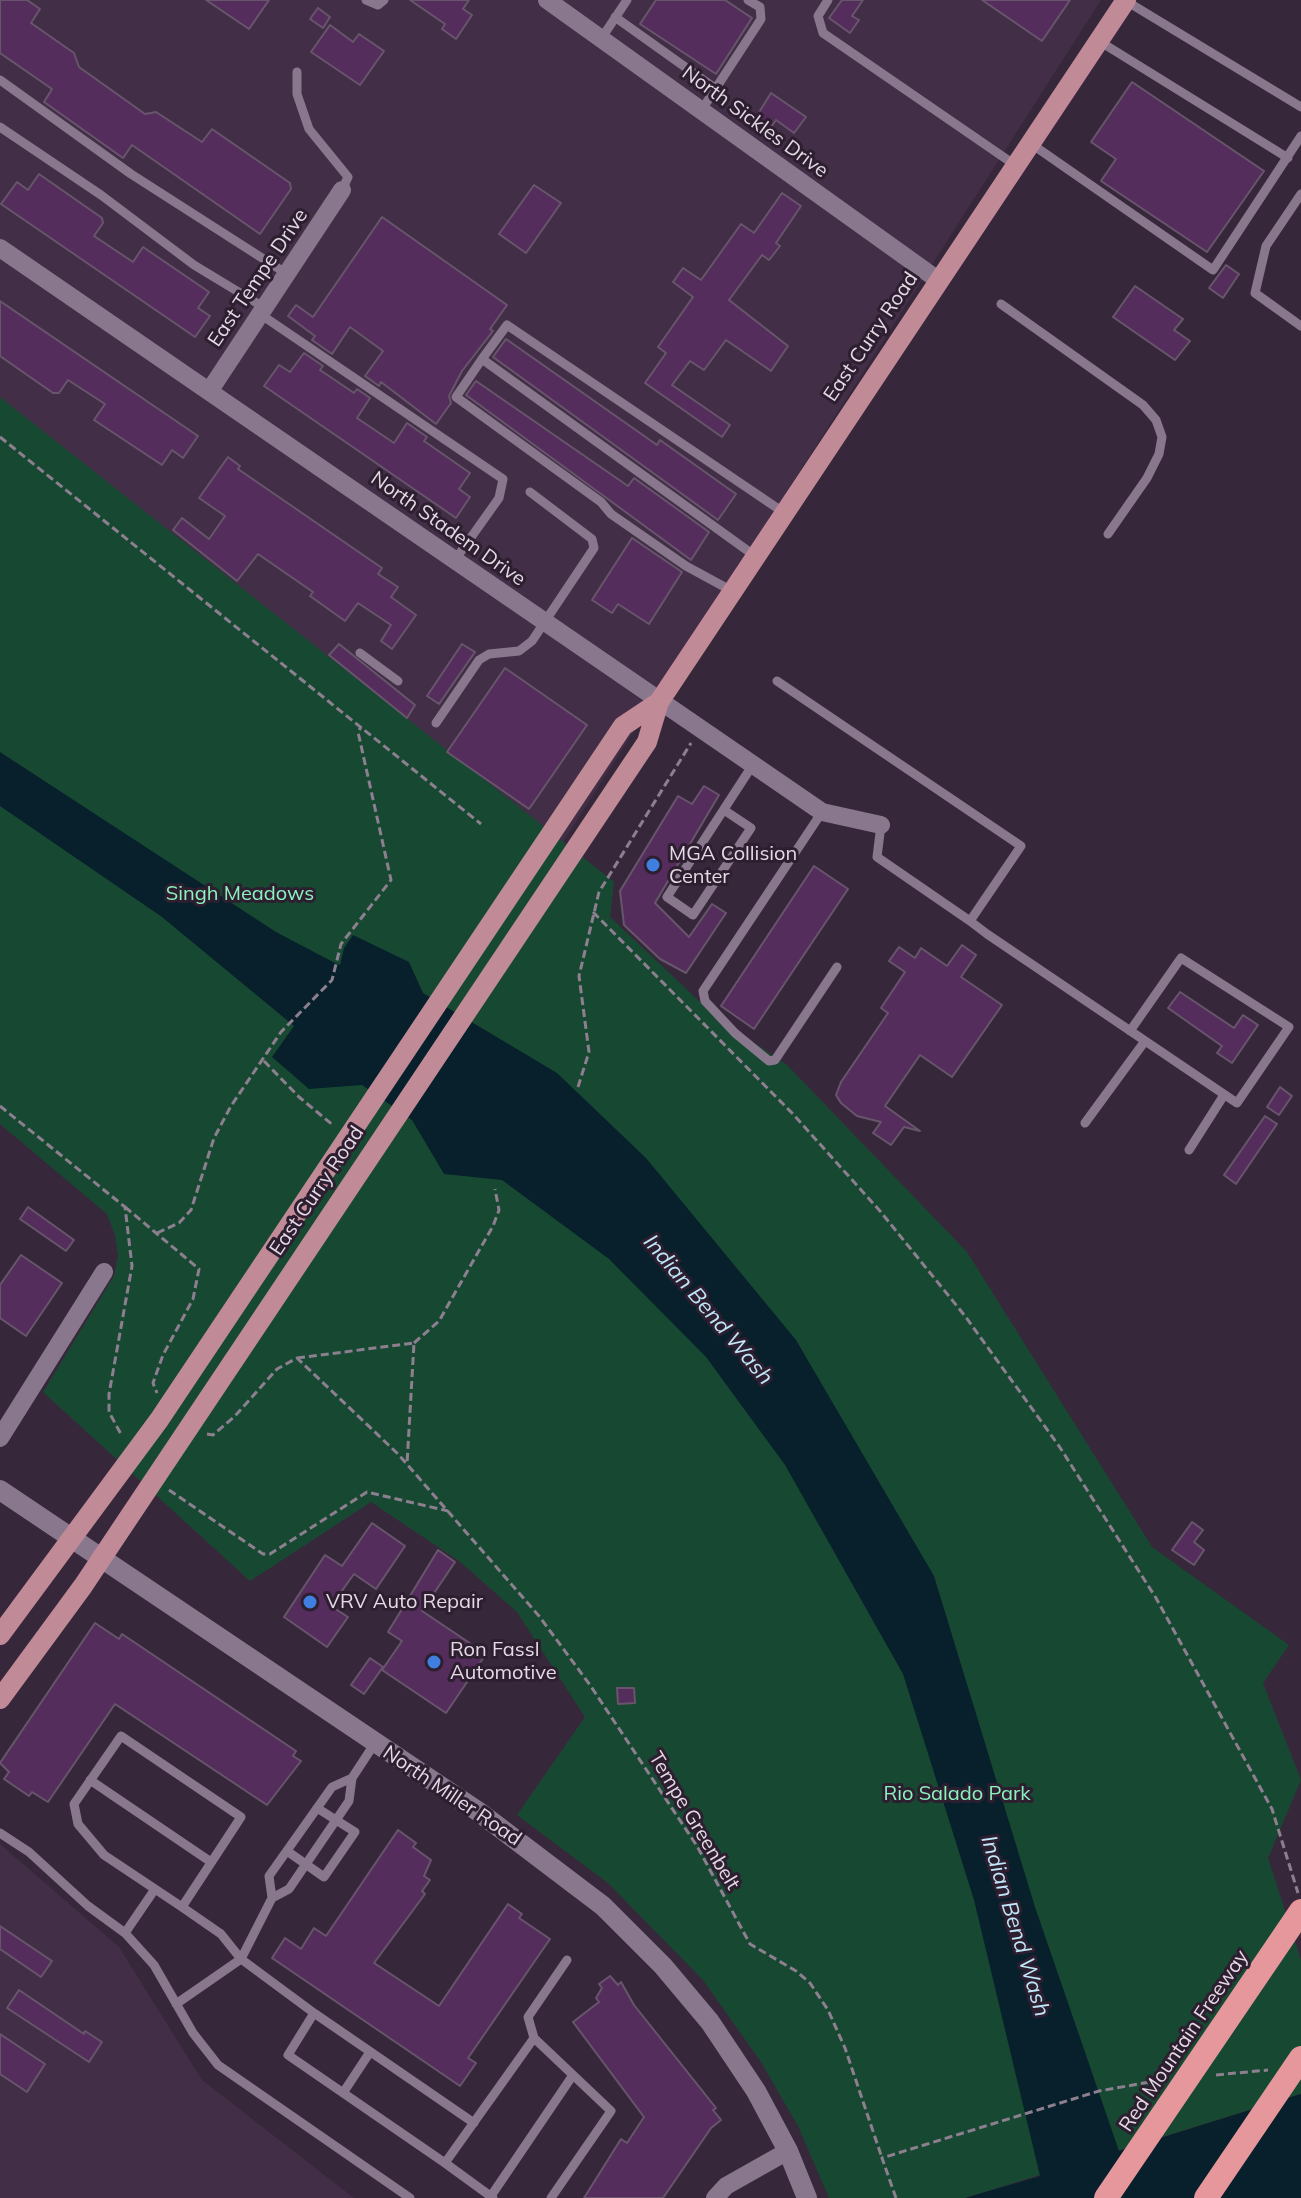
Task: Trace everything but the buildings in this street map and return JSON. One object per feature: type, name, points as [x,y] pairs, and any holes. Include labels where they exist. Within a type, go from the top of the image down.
[{"type":"highway","name":"Red Mountain Freeway","points":[[1106,2198],[1301,1911]]},
{"type":"highway","points":[[1206,2198],[1293,2077],[1301,2058]]},
{"type":"main road","name":"East Curry Road","points":[[0,1699],[102,1557],[647,742],[659,702],[1126,0]]},
{"type":"main road","name":"East Curry Road","points":[[0,1635],[159,1420],[623,726],[659,702]]},
{"type":"street","name":"North Sickles Drive","points":[[547,0],[938,280]]},
{"type":"street","name":"East Tempe Drive","points":[[210,390],[342,190]]},
{"type":"street","name":"North Stadem Drive","points":[[0,248],[822,812],[881,825]]},
{"type":"street","points":[[0,1438],[104,1272]]},
{"type":"street","name":"North Miller Road","points":[[0,1490],[525,1845],[613,1916],[663,1966],[710,2022],[756,2091],[788,2151],[807,2198]]},
{"type":"street","points":[[715,2198],[726,2186],[788,2151]]},
{"type":"lane","points":[[366,0],[378,5],[384,0]]},
{"type":"lane","points":[[601,39],[627,0]]},
{"type":"lane","points":[[701,111],[761,19],[760,7],[748,0]]},
{"type":"lane","points":[[828,0],[818,16],[823,33],[1015,165]]},
{"type":"lane","points":[[1126,0],[1301,107]]},
{"type":"lane","points":[[615,17],[716,89]]},
{"type":"lane","points":[[1099,41],[1288,158]]},
{"type":"lane","points":[[297,72],[297,94],[309,129],[348,177],[342,190]]},
{"type":"lane","points":[[0,80],[131,174],[287,274]]},
{"type":"lane","points":[[0,127],[503,479],[499,498],[455,560]]},
{"type":"lane","points":[[1030,143],[1213,270],[1301,136]]},
{"type":"lane","points":[[1301,194],[1266,246],[1255,293],[1301,326]]},
{"type":"lane","points":[[1001,304],[1143,405],[1156,420],[1162,437],[1159,454],[1147,478],[1108,534]]},
{"type":"lane","points":[[732,591],[686,566],[611,514],[601,502],[456,397],[507,325],[783,512]]},
{"type":"lane","points":[[482,359],[755,556]]},
{"type":"lane","points":[[436,723],[479,660],[489,654],[519,651],[532,641],[594,548],[592,539],[530,492]]},
{"type":"lane","points":[[360,653],[398,681]]},
{"type":"lane","points":[[777,681],[1021,846],[970,921]]},
{"type":"lane","points":[[724,810],[751,828],[693,915],[667,897],[752,766]]},
{"type":"lane","points":[[822,812],[703,991],[705,1001],[735,1033],[769,1061],[775,1060],[837,967]]},
{"type":"lane","points":[[881,825],[877,857],[1130,1031],[1224,1095],[1239,1101],[1288,1031],[1287,1023],[1181,958],[1130,1031]]},
{"type":"lane","points":[[1085,1123],[1145,1041]]},
{"type":"lane","points":[[1189,1150],[1224,1095]]},
{"type":"lane","points":[[182,1907],[241,1817],[121,1736],[74,1804],[78,1824],[104,1855],[221,1934],[241,1959],[314,2013],[474,2123]]},
{"type":"lane","points":[[272,1898],[289,1889],[349,1801],[352,1778],[375,1743]]},
{"type":"lane","points":[[176,2004],[241,1959],[272,1898],[269,1876],[332,1787],[352,1778]]},
{"type":"lane","points":[[90,1780],[211,1862]]},
{"type":"lane","points":[[287,1851],[324,1877],[355,1832],[317,1808]]},
{"type":"lane","points":[[0,1833],[29,1852],[88,1906],[125,1933],[154,1965],[193,2033],[218,2065],[410,2198]]},
{"type":"lane","points":[[125,1933],[155,1889]]},
{"type":"lane","points":[[551,2198],[611,2111],[534,2038],[528,2017],[567,1960]]},
{"type":"lane","points":[[314,2013],[288,2055],[492,2197],[573,2075]]},
{"type":"lane","points":[[445,2163],[534,2038]]},
{"type":"lane","points":[[343,2093],[370,2052]]},
{"type":"path","points":[[0,437],[481,824]]},
{"type":"path","points":[[157,1233],[179,1223],[191,1210],[214,1138],[231,1106],[281,1032],[332,980],[341,944],[391,880],[358,732],[361,726]]},
{"type":"path","points":[[578,1087],[589,1052],[579,976],[593,912],[609,873],[700,730]]},
{"type":"path","points":[[593,912],[792,1113],[880,1211],[965,1316],[1059,1446],[1156,1598],[1272,1809],[1301,1903]]},
{"type":"path","points":[[264,1061],[317,1113],[349,1136]]},
{"type":"path","points":[[201,1432],[213,1435],[235,1416],[277,1369],[297,1358],[414,1343],[439,1321],[489,1233],[499,1210],[495,1189]]},
{"type":"path","points":[[125,1207],[199,1269],[193,1299],[163,1355],[153,1383],[159,1395]]},
{"type":"path","points":[[407,1464],[414,1343]]},
{"type":"path","name":"Tempe Greenbelt","points":[[297,1358],[407,1464],[539,1616],[590,1685],[697,1846],[750,1944],[796,1971],[828,2010],[896,2198]]},
{"type":"path","points":[[169,1490],[263,1554],[270,1554],[367,1492],[448,1511]]},
{"type":"path","points":[[882,2158],[1099,2091]]},
{"type":"shaded area","points":[[0,0],[1101,0],[563,842],[0,397]]},
{"type":"shaded area","points":[[0,1844],[119,1947],[202,2080],[354,2198],[0,2198]]},
{"type":"green space","name":"Rio Salado Park","points":[[0,397],[614,882],[610,917],[715,1016],[787,1065],[967,1252],[1152,1547],[1289,1645],[1263,1683],[1301,1780],[1268,1858],[1301,1960],[1301,2094],[965,2198],[829,2198],[798,2126],[761,2062],[703,1980],[608,1883],[517,1815],[585,1717],[517,1612],[459,1561],[371,1502],[250,1581],[43,1392],[114,1276],[118,1256],[115,1235],[107,1214],[0,1124]]},
{"type":"water","name":"Indian Bend Wash","points":[[0,752],[276,932],[335,963],[340,965],[344,948],[353,935],[409,962],[423,993],[557,1073],[646,1158],[796,1340],[934,1576],[1035,1907],[1119,2151],[1301,2094],[1301,2198],[965,2198],[1040,2176],[974,1900],[903,1674],[785,1465],[706,1357],[609,1259],[502,1180],[444,1174],[412,1120],[362,1085],[309,1089],[272,1057],[294,1026],[162,917],[0,806]]},
{"type":"place","name":"MGA Collision Center","points":[[653,865]]},
{"type":"place","name":"VRV Auto Repair","points":[[310,1602]]},
{"type":"place","name":"Ron Fassl Automotive","points":[[434,1662]]},
{"type":"park label","name":"Singh Meadows","points":[[240,894]]}]
